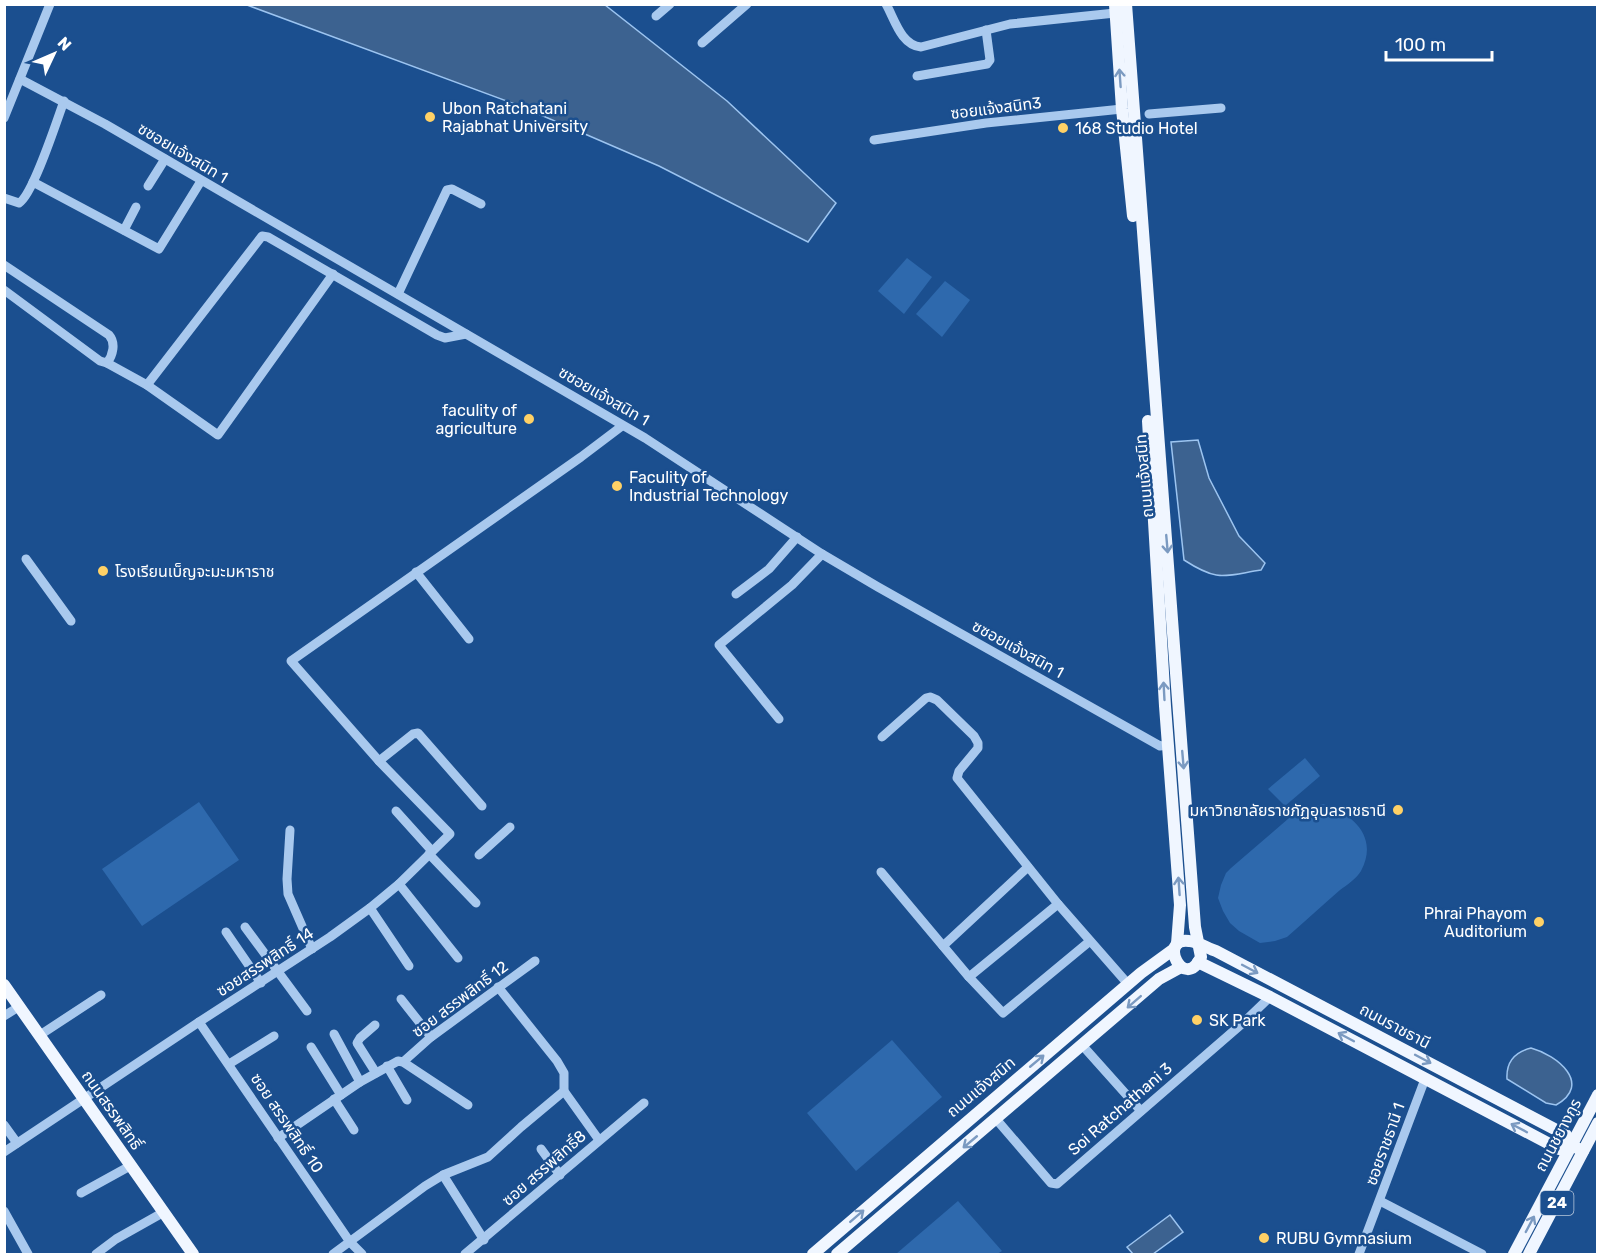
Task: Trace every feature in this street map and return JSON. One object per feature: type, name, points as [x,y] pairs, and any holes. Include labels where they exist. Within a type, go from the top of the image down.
[{"type":"main road","name":"ถนนแจ้งสนิท","points":[[1126,4],[1197,945]]},
{"type":"main road","name":"ถนนแจ้งสนิท","points":[[813,1254],[1010,1084],[1175,947],[1180,906],[1143,325],[1122,109],[1115,9]]},
{"type":"main road","points":[[1189,940],[1197,945],[1200,951],[1198,962],[1187,969],[1181,967],[1173,956],[1175,947],[1189,940]]},
{"type":"main road","name":"ถนนราชธานี","points":[[1197,945],[1216,951],[1566,1135],[1577,1148]]},
{"type":"main road","name":"ถนนราชธานี","points":[[1198,962],[1270,997],[1559,1149],[1577,1148]]},
{"type":"main road","name":"ถนนแจ้งสนิท","points":[[837,1254],[1159,979],[1181,967]]},
{"type":"main road","points":[[1270,997],[1279,984]]},
{"type":"main road","name":"ถนนสรรพสิทธิ์","points":[[4,985],[193,1254]]},
{"type":"main road","name":"ถนนชยางกูร","points":[[1529,1254],[1577,1148],[1598,1095]]},
{"type":"main road","name":"ถนนชยางกูร","points":[[1514,1254],[1577,1148],[1594,1139],[1598,1123]]},
{"type":"street","points":[[4,118],[50,4]]},
{"type":"street","points":[[656,16],[669,4]]},
{"type":"street","points":[[702,43],[747,4]]},
{"type":"street","points":[[886,4],[905,41],[913,46],[921,47],[1010,24],[1115,9]]},
{"type":"street","points":[[916,76],[987,64],[990,60],[986,30]]},
{"type":"street","name":"ซซอยแจ้งสนิท 1","points":[[20,79],[64,101],[165,159],[645,438],[822,554],[1160,746],[1168,745]]},
{"type":"street","points":[[4,198],[14,202],[22,201],[33,182],[64,101]]},
{"type":"street","points":[[1149,114],[1221,108]]},
{"type":"street","name":"ซอยแจ้งสนิท3","points":[[873,140],[986,123],[1122,109]]},
{"type":"street","points":[[148,186],[165,159]]},
{"type":"street","points":[[33,182],[159,249],[201,181]]},
{"type":"street","points":[[398,294],[447,190],[452,189],[481,204]]},
{"type":"street","points":[[124,230],[136,207]]},
{"type":"street","points":[[147,385],[262,236],[268,237],[438,335],[445,338],[466,334]]},
{"type":"street","points":[[4,265],[109,335],[113,345],[111,357],[107,363]]},
{"type":"street","points":[[4,290],[100,361],[147,385],[218,435],[333,274]]},
{"type":"street","points":[[482,806],[418,733],[412,734],[379,761],[291,661],[622,426]]},
{"type":"street","points":[[736,594],[769,569],[797,537]]},
{"type":"street","points":[[779,719],[719,645],[792,585],[822,554]]},
{"type":"street","points":[[26,559],[71,621]]},
{"type":"street","points":[[416,572],[469,639]]},
{"type":"street","points":[[882,737],[930,697],[937,700],[974,736],[978,748],[959,771],[957,778],[1028,867],[1128,984]]},
{"type":"street","name":"ซอยสรรพสิทธิ์ 14","points":[[4,1152],[277,973],[370,908],[399,884],[450,834],[379,761]]},
{"type":"street","points":[[396,811],[476,903]]},
{"type":"street","points":[[479,855],[510,827]]},
{"type":"street","points":[[290,830],[288,894],[312,949]]},
{"type":"street","points":[[943,946],[1028,867]]},
{"type":"street","points":[[881,872],[969,977],[1003,1013],[1090,941]]},
{"type":"street","points":[[399,884],[458,958]]},
{"type":"street","points":[[969,977],[1059,904]]},
{"type":"street","points":[[370,908],[409,966]]},
{"type":"street","points":[[245,927],[307,1011]]},
{"type":"street","points":[[226,932],[261,983]]},
{"type":"street","name":"ซอย สรรพสิทธิ์ 12","points":[[278,1138],[360,1082],[387,1066],[398,1061],[403,1062],[432,1037],[535,961]]},
{"type":"street","points":[[498,987],[557,1061],[564,1073],[564,1091],[599,1140]]},
{"type":"street","points":[[40,1035],[101,994]]},
{"type":"street","name":"Soi Ratchathani 3","points":[[996,1119],[1051,1183],[1057,1184],[1270,997]]},
{"type":"street","points":[[401,999],[432,1037]]},
{"type":"street","points":[[4,1016],[20,1006]]},
{"type":"street","name":"ซอย สรรพสิทธิ์ 10","points":[[199,1022],[350,1242],[362,1254]]},
{"type":"street","points":[[375,1025],[357,1043],[376,1073]]},
{"type":"street","points":[[334,1034],[360,1082]]},
{"type":"street","points":[[229,1064],[274,1036]]},
{"type":"street","points":[[1082,1045],[1141,1111]]},
{"type":"street","points":[[311,1047],[354,1130]]},
{"type":"street","points":[[403,1062],[468,1105]]},
{"type":"street","points":[[387,1066],[407,1100]]},
{"type":"street","name":"ซอยราชธานี 1","points":[[1359,1254],[1425,1079]]},
{"type":"street","points":[[1010,1084],[1021,1098]]},
{"type":"street","points":[[333,1254],[397,1205],[443,1175],[488,1157],[564,1091]]},
{"type":"street","name":"ซอย สรรพสิทธิ์8","points":[[465,1254],[644,1103]]},
{"type":"street","points":[[4,1125],[17,1143]]},
{"type":"street","points":[[541,1149],[560,1175]]},
{"type":"street","points":[[81,1193],[130,1166]]},
{"type":"street","points":[[443,1175],[484,1240]]},
{"type":"street","points":[[1380,1201],[1482,1254]]},
{"type":"street","points":[[4,1210],[28,1254]]},
{"type":"street","points":[[96,1254],[116,1239],[164,1212]]},
{"type":"shaded area","points":[[247,5],[605,5],[727,101],[836,203],[808,242],[659,166],[520,106]]},
{"type":"shaded area","points":[[907,258],[932,277],[904,314],[878,291]]},
{"type":"shaded area","points":[[945,281],[970,300],[942,337],[916,314]]},
{"type":"shaded area","points":[[1198,440],[1209,478],[1239,536],[1265,563],[1261,570],[1221,576],[1205,572],[1184,560],[1171,442]]},
{"type":"shaded area","points":[[1305,758],[1320,776],[1285,806],[1268,789]]},
{"type":"shaded area","points":[[199,802],[239,860],[142,926],[102,869]]},
{"type":"shaded area","points":[[1323,804],[1344,814],[1360,828],[1367,848],[1366,859],[1361,871],[1287,937],[1260,943],[1239,931],[1230,923],[1223,911],[1218,898],[1226,873],[1296,812]]},
{"type":"shaded area","points":[[892,1040],[942,1097],[856,1171],[807,1113]]},
{"type":"shaded area","points":[[1531,1048],[1560,1064],[1567,1071],[1571,1080],[1571,1088],[1567,1097],[1556,1105],[1546,1103],[1507,1079],[1508,1068],[1516,1055]]},
{"type":"shaded area","points":[[958,1201],[1002,1251],[997,1254],[896,1254]]},
{"type":"shaded area","points":[[1170,1215],[1183,1232],[1153,1254],[1133,1254],[1127,1247]]},
{"type":"place","name":"Ubon Ratchatani Rajabhat University","points":[[430,117]]},
{"type":"place","name":"168 Studio Hotel","points":[[1063,128]]},
{"type":"place","name":"faculity of agriculture","points":[[529,419]]},
{"type":"place","name":"Faculity of Industrial Technology","points":[[617,486]]},
{"type":"place","name":"โรงเรียนเบ็ญจะมะมหาราช","points":[[103,571]]},
{"type":"place","name":"มหาวิทยาลัยราชภัฏอุบลราชธานี","points":[[1398,810]]},
{"type":"place","name":"Phrai Phayom Auditorium","points":[[1539,922]]},
{"type":"place","name":"SK Park","points":[[1197,1020]]},
{"type":"place","name":"RUBU Gymnasium","points":[[1264,1238]]}]
